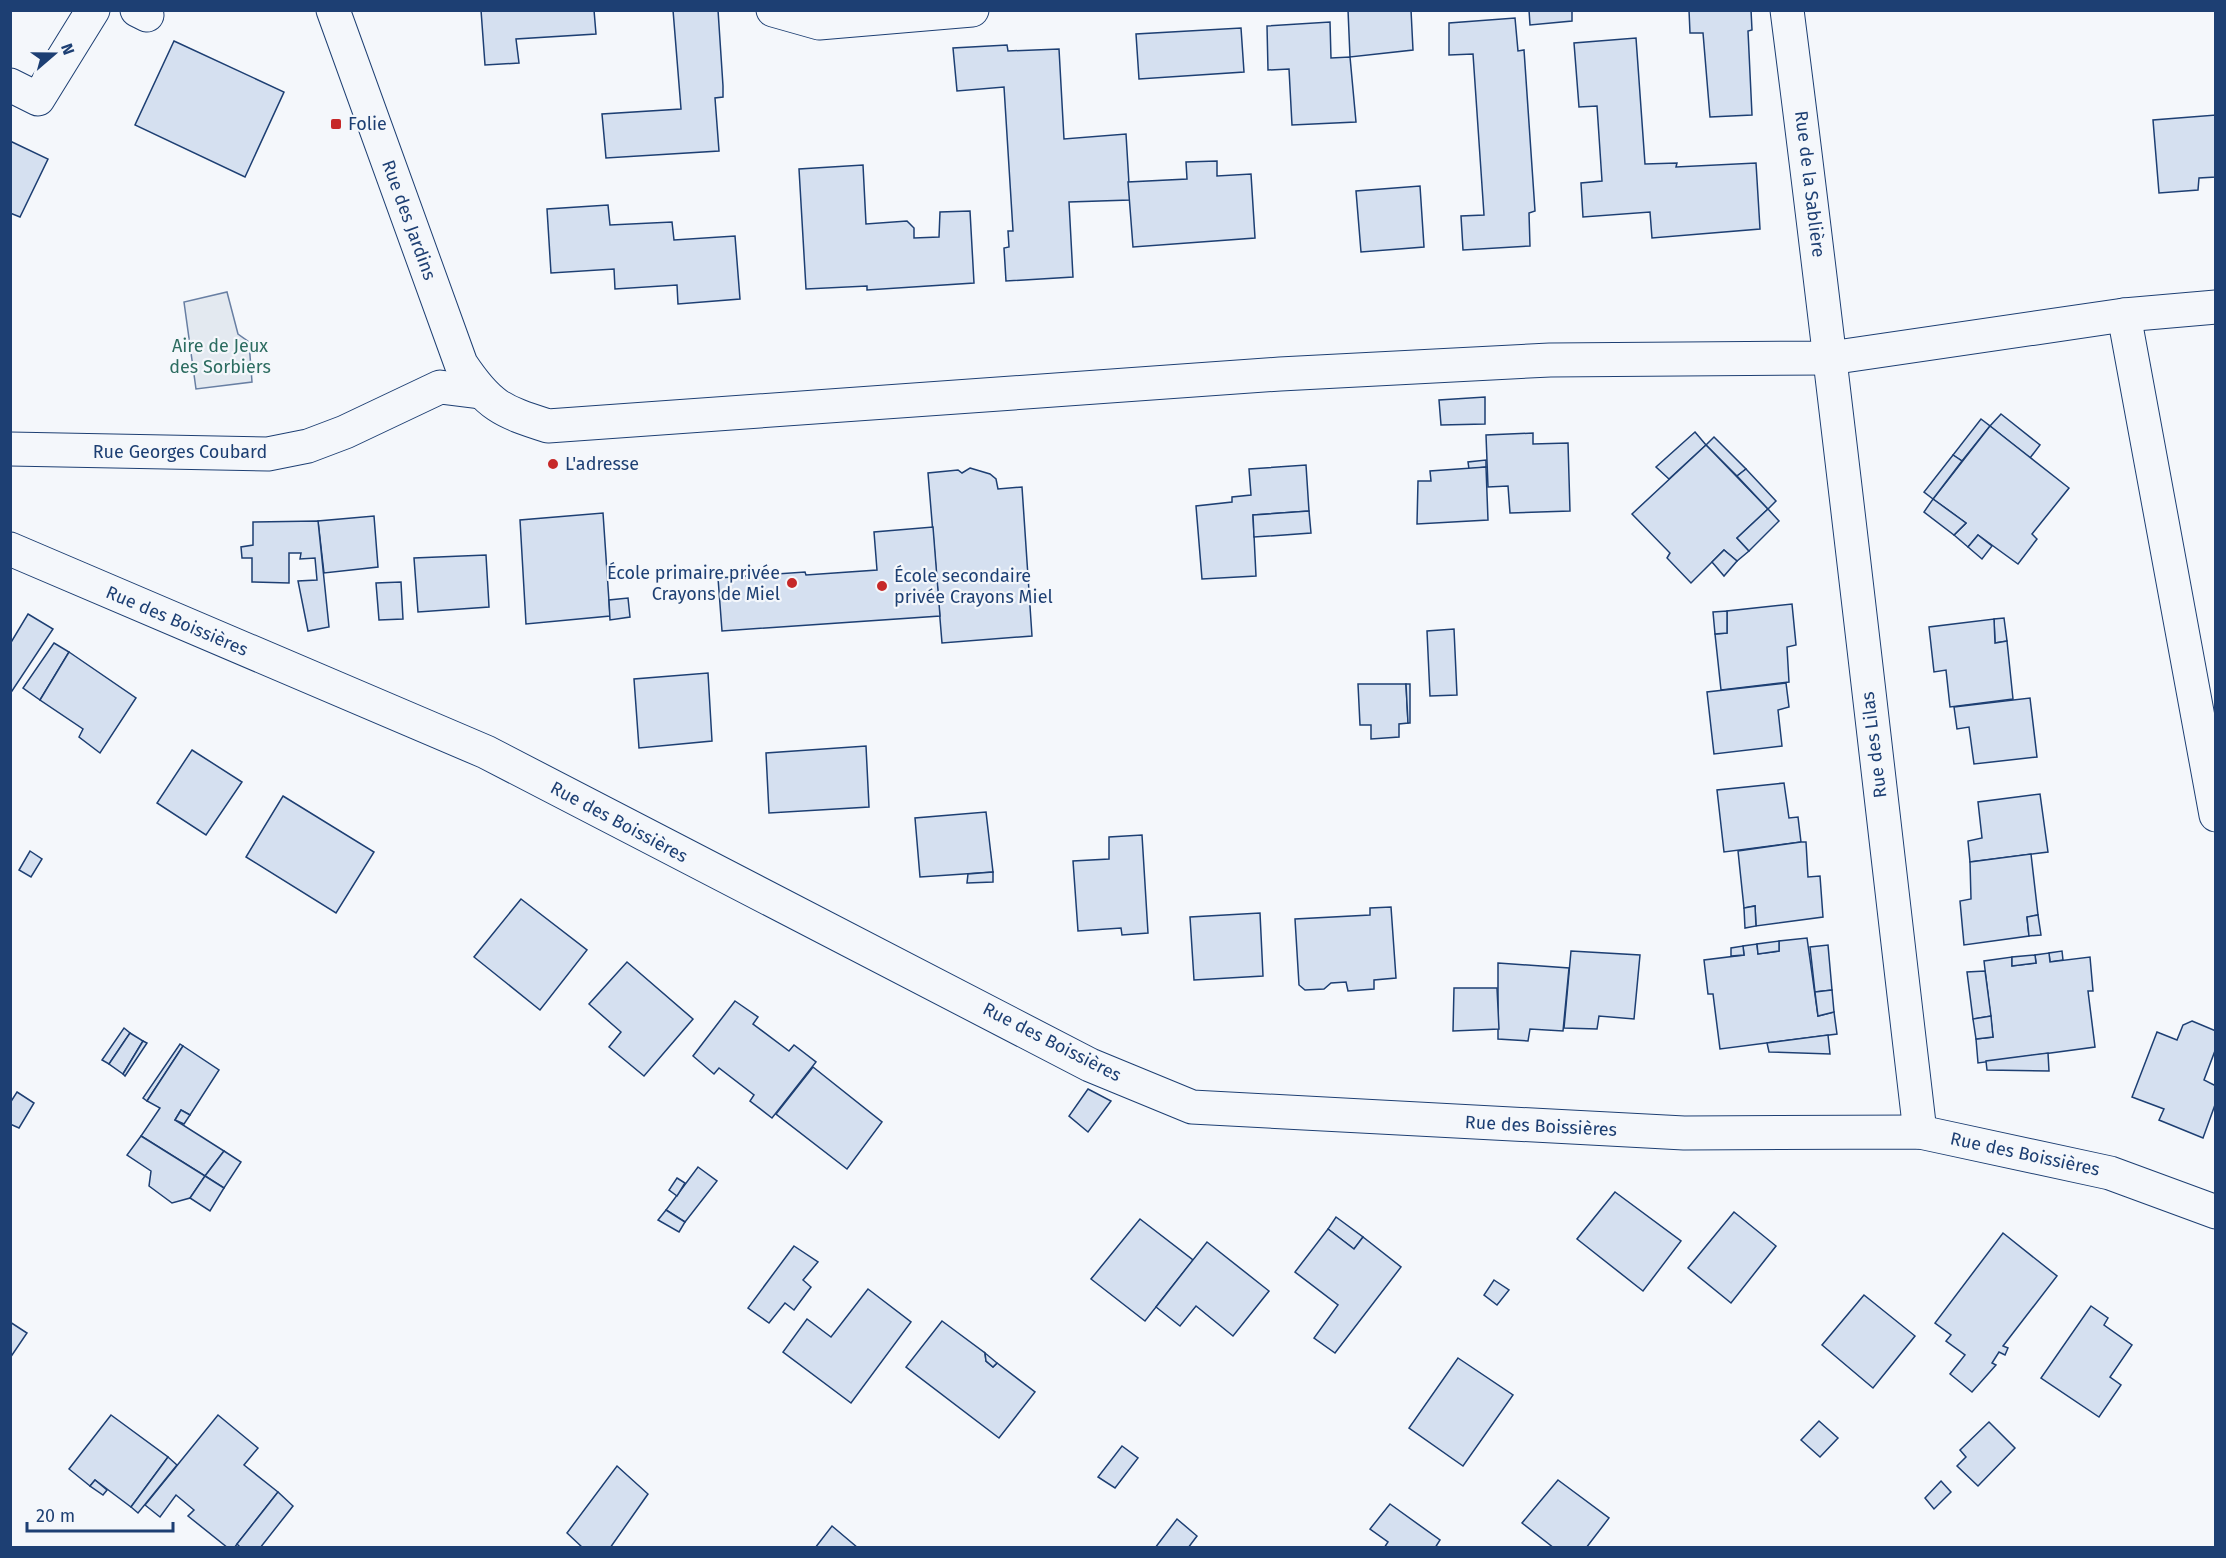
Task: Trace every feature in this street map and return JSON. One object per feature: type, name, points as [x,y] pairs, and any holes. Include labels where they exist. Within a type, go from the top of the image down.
[{"type":"street","points":[[10,85],[38,99],[93,10]]},
{"type":"street","name":"Rue des Jardins","points":[[333,10],[449,334],[461,364],[480,392]]},
{"type":"street","points":[[772,10],[819,23],[972,10]]},
{"type":"street","name":"Rue de la Sablière","points":[[1788,10],[1830,358]]},
{"type":"street","points":[[480,392],[510,414],[548,426],[1292,373],[1550,360],[1830,358],[2124,315],[2216,307]]},
{"type":"street","points":[[2124,315],[2216,815]]},
{"type":"street","name":"Rue des Lilas","points":[[1830,358],[1920,1132]]},
{"type":"street","name":"Rue Georges Coubard","points":[[10,449],[268,454],[308,446],[345,432],[440,387],[480,392]]},
{"type":"street","name":"Rue des Boissières","points":[[10,549],[486,752],[698,864],[959,995],[1090,1065],[1192,1107],[1684,1132],[1920,1132],[2110,1173],[2216,1212]]},
{"type":"green space","name":"Aire de Jeux des Sorbiers","points":[[227,292],[238,334],[249,342],[252,382],[196,389],[184,302]]},
{"type":"building","points":[[481,10],[594,10],[596,34],[516,39],[519,63],[485,65]]},
{"type":"building","points":[[673,10],[718,10],[723,86],[723,97],[715,98],[719,151],[606,158],[602,114],[681,109]]},
{"type":"building","points":[[1348,10],[1411,10],[1413,50],[1350,57]]},
{"type":"building","points":[[1529,10],[1572,10],[1572,21],[1530,25]]},
{"type":"building","points":[[1689,10],[1751,10],[1752,30],[1748,31],[1752,115],[1710,117],[1703,33],[1690,33]]},
{"type":"building","points":[[1515,18],[1518,51],[1524,50],[1535,211],[1529,213],[1530,246],[1463,250],[1461,216],[1484,215],[1473,54],[1449,55],[1449,23]]},
{"type":"building","points":[[1330,22],[1331,58],[1350,57],[1356,122],[1292,125],[1289,69],[1268,70],[1267,26]]},
{"type":"building","points":[[1241,28],[1244,72],[1139,79],[1136,34]]},
{"type":"building","points":[[1636,38],[1645,164],[1677,163],[1676,167],[1756,163],[1760,229],[1652,238],[1650,212],[1583,217],[1581,183],[1602,181],[1597,106],[1579,107],[1574,43]]},
{"type":"building","points":[[174,41],[284,92],[245,177],[135,125]]},
{"type":"building","points":[[1007,45],[1008,51],[1059,49],[1064,139],[1126,134],[1130,200],[1069,202],[1073,277],[1006,281],[1004,248],[1009,247],[1008,231],[1013,231],[1004,87],[957,91],[953,48]]},
{"type":"building","points":[[2216,115],[2216,177],[2199,178],[2198,190],[2159,193],[2153,120]]},
{"type":"building","points":[[10,141],[48,159],[20,217],[10,213]]},
{"type":"building","points":[[1217,161],[1217,176],[1251,174],[1255,238],[1133,247],[1128,182],[1187,179],[1186,162]]},
{"type":"building","points":[[863,165],[866,224],[907,221],[914,228],[914,238],[939,237],[940,212],[970,211],[974,283],[867,290],[867,286],[806,289],[799,169]]},
{"type":"building","points":[[1420,186],[1424,247],[1361,252],[1356,191]]},
{"type":"building","points":[[608,205],[610,225],[672,222],[674,240],[735,236],[740,299],[678,304],[677,285],[615,289],[614,269],[551,273],[547,209]]},
{"type":"building","points":[[1485,397],[1485,424],[1441,425],[1439,400]]},
{"type":"building","points":[[2001,414],[2040,445],[2030,458],[1990,426]]},
{"type":"building","points":[[1981,419],[1990,426],[1962,461],[1953,455]]},
{"type":"building","points":[[1990,426],[2069,488],[2032,534],[2037,539],[2018,564],[1978,535],[1968,547],[1954,535],[1966,523],[1933,499]]},
{"type":"building","points":[[1695,432],[1706,445],[1669,479],[1656,467]]},
{"type":"building","points":[[1533,433],[1533,444],[1568,443],[1570,511],[1510,513],[1508,486],[1488,487],[1486,435]]},
{"type":"building","points":[[1714,437],[1746,469],[1737,476],[1706,445]]},
{"type":"building","points":[[1706,445],[1768,509],[1737,538],[1749,551],[1737,561],[1724,550],[1691,583],[1667,558],[1670,553],[1632,514]]},
{"type":"building","points":[[1953,455],[1962,461],[1933,499],[1924,492]]},
{"type":"building","points":[[1486,460],[1486,467],[1469,469],[1468,462]]},
{"type":"building","points":[[1306,465],[1309,511],[1253,515],[1256,576],[1202,579],[1196,506],[1232,502],[1232,497],[1251,495],[1249,469]]},
{"type":"building","points":[[1486,467],[1488,520],[1417,524],[1418,481],[1431,481],[1430,471]]},
{"type":"building","points":[[970,468],[990,474],[996,479],[998,489],[1022,487],[1032,636],[942,643],[928,473],[958,470],[962,473]]},
{"type":"building","points":[[1746,469],[1776,501],[1768,509],[1737,476]]},
{"type":"building","points":[[1933,499],[1966,523],[1954,535],[1924,512]]},
{"type":"building","points":[[1768,509],[1779,521],[1749,551],[1737,538]]},
{"type":"building","points":[[1309,511],[1311,533],[1254,537],[1253,515]]},
{"type":"building","points":[[603,513],[610,616],[526,624],[520,520]]},
{"type":"building","points":[[374,516],[378,567],[324,573],[318,521]]},
{"type":"building","points":[[318,521],[329,627],[308,631],[298,581],[317,580],[315,558],[300,559],[301,553],[289,553],[289,583],[252,582],[252,558],[242,558],[241,547],[253,545],[253,522]]},
{"type":"building","points":[[933,527],[940,616],[722,631],[718,578],[877,570],[874,532]]},
{"type":"building","points":[[1978,535],[1992,546],[1982,559],[1968,547]]},
{"type":"building","points":[[1724,550],[1737,561],[1724,576],[1712,562]]},
{"type":"building","points":[[486,555],[489,607],[418,612],[414,558]]},
{"type":"building","points":[[401,582],[403,619],[379,620],[376,583]]},
{"type":"building","points":[[628,598],[630,617],[610,620],[609,600]]},
{"type":"building","points":[[1792,604],[1796,645],[1787,647],[1789,682],[1721,690],[1715,634],[1727,633],[1727,611]]},
{"type":"building","points":[[1727,611],[1727,633],[1715,634],[1713,612]]},
{"type":"building","points":[[28,614],[53,629],[10,694],[10,644]]},
{"type":"building","points":[[2004,618],[2007,641],[1995,643],[1994,619]]},
{"type":"building","points":[[1994,619],[1995,643],[2007,641],[2013,699],[1950,707],[1946,670],[1934,672],[1929,627]]},
{"type":"building","points":[[1454,629],[1457,695],[1430,696],[1427,631]]},
{"type":"building","points":[[54,643],[69,652],[40,700],[23,688]]},
{"type":"building","points":[[69,652],[136,698],[100,753],[79,737],[83,729],[40,700]]},
{"type":"building","points":[[708,673],[712,741],[639,748],[634,679]]},
{"type":"building","points":[[1786,683],[1789,707],[1778,710],[1782,746],[1714,754],[1707,692]]},
{"type":"building","points":[[1358,684],[1406,684],[1408,723],[1399,724],[1399,737],[1371,739],[1371,725],[1360,725]]},
{"type":"building","points":[[1406,684],[1410,684],[1410,723],[1408,723]]},
{"type":"building","points":[[2030,698],[2037,757],[1974,764],[1969,727],[1957,729],[1954,707]]},
{"type":"building","points":[[866,746],[869,807],[769,813],[766,753]]},
{"type":"building","points":[[192,750],[242,782],[206,835],[157,803]]},
{"type":"building","points":[[1784,783],[1789,818],[1798,817],[1801,842],[1724,852],[1717,790]]},
{"type":"building","points":[[2040,794],[2048,852],[1970,862],[1968,841],[1982,838],[1978,802]]},
{"type":"building","points":[[283,796],[374,852],[336,913],[246,857]]},
{"type":"building","points":[[986,812],[993,872],[920,877],[915,818]]},
{"type":"building","points":[[1142,835],[1148,933],[1122,935],[1121,928],[1078,931],[1073,861],[1109,859],[1109,837]]},
{"type":"building","points":[[1806,842],[1808,877],[1820,876],[1823,917],[1756,926],[1755,906],[1744,908],[1738,851]]},
{"type":"building","points":[[30,851],[42,859],[31,877],[19,870]]},
{"type":"building","points":[[2031,854],[2038,915],[2027,917],[2029,936],[1964,945],[1960,901],[1971,899],[1970,862]]},
{"type":"building","points":[[993,872],[993,882],[967,883],[968,874]]},
{"type":"building","points":[[521,899],[587,950],[540,1010],[474,957]]},
{"type":"building","points":[[1755,906],[1756,926],[1745,928],[1744,908]]},
{"type":"building","points":[[1391,907],[1396,978],[1374,980],[1374,989],[1348,991],[1346,982],[1331,983],[1324,989],[1305,990],[1299,985],[1295,919],[1370,915],[1370,908]]},
{"type":"building","points":[[1260,913],[1263,976],[1194,980],[1190,917]]},
{"type":"building","points":[[2038,915],[2041,935],[2029,936],[2027,917]]},
{"type":"building","points":[[1807,938],[1818,1016],[1834,1012],[1837,1034],[1720,1049],[1713,994],[1708,994],[1704,960],[1744,955],[1743,946],[1757,944],[1758,954],[1779,951],[1779,941]]},
{"type":"building","points":[[1779,941],[1779,951],[1758,954],[1757,944]]},
{"type":"building","points":[[1828,945],[1832,990],[1815,992],[1810,947]]},
{"type":"building","points":[[1743,946],[1744,955],[1731,956],[1731,948]]},
{"type":"building","points":[[1571,951],[1640,955],[1634,1019],[1599,1016],[1597,1029],[1564,1028]]},
{"type":"building","points":[[2062,951],[2063,960],[2050,962],[2049,953]]},
{"type":"building","points":[[2049,953],[2050,962],[2090,957],[2093,991],[2088,991],[2095,1047],[1978,1063],[1976,1039],[1993,1037],[1984,961],[2012,957],[2012,966],[2036,963],[2035,955]]},
{"type":"building","points":[[2035,955],[2036,963],[2012,966],[2012,957]]},
{"type":"building","points":[[627,962],[693,1019],[644,1076],[609,1047],[621,1032],[589,1004]]},
{"type":"building","points":[[1498,963],[1569,968],[1563,1031],[1530,1029],[1528,1041],[1498,1039]]},
{"type":"building","points":[[1985,971],[1991,1016],[1973,1019],[1967,972]]},
{"type":"building","points":[[1454,988],[1497,988],[1499,1029],[1453,1031]]},
{"type":"building","points":[[1832,990],[1834,1012],[1818,1016],[1815,992]]},
{"type":"building","points":[[735,1001],[758,1017],[753,1024],[789,1051],[794,1045],[816,1062],[772,1118],[750,1101],[754,1095],[719,1068],[714,1074],[693,1056]]},
{"type":"building","points":[[1991,1016],[1993,1037],[1976,1039],[1973,1019]]},
{"type":"building","points":[[2192,1021],[2216,1031],[2216,1048],[2204,1080],[2216,1086],[2216,1102],[2203,1138],[2159,1120],[2164,1109],[2132,1097],[2157,1032],[2177,1040],[2183,1025]]},
{"type":"building","points":[[124,1028],[130,1033],[109,1064],[102,1060]]},
{"type":"building","points":[[130,1033],[143,1041],[123,1074],[109,1064]]},
{"type":"building","points":[[1828,1035],[1830,1054],[1769,1052],[1767,1043]]},
{"type":"building","points":[[143,1041],[147,1043],[125,1076],[123,1074]]},
{"type":"building","points":[[180,1044],[183,1046],[147,1101],[143,1098]]},
{"type":"building","points":[[183,1046],[219,1070],[190,1115],[181,1110],[175,1120],[224,1151],[205,1176],[141,1136],[160,1108],[147,1101]]},
{"type":"building","points":[[2048,1053],[2049,1071],[1987,1070],[1986,1061]]},
{"type":"building","points":[[813,1067],[882,1122],[847,1169],[776,1114]]},
{"type":"building","points":[[1088,1089],[1111,1101],[1088,1132],[1069,1116]]},
{"type":"building","points":[[17,1092],[34,1103],[19,1128],[10,1124],[10,1103]]},
{"type":"building","points":[[181,1110],[190,1115],[184,1124],[175,1120]]},
{"type":"building","points":[[141,1136],[205,1176],[190,1198],[172,1203],[149,1186],[151,1171],[127,1155]]},
{"type":"building","points":[[224,1151],[241,1162],[224,1188],[205,1176]]},
{"type":"building","points":[[698,1167],[717,1181],[685,1222],[666,1210]]},
{"type":"building","points":[[205,1176],[224,1188],[210,1211],[190,1198]]},
{"type":"building","points":[[677,1178],[685,1183],[677,1196],[669,1190]]},
{"type":"building","points":[[1615,1192],[1681,1241],[1643,1291],[1577,1239]]},
{"type":"building","points":[[666,1210],[685,1222],[679,1232],[658,1220]]},
{"type":"building","points":[[1734,1212],[1776,1246],[1731,1303],[1688,1268]]},
{"type":"building","points":[[1336,1217],[1363,1237],[1354,1249],[1328,1229]]},
{"type":"building","points":[[1140,1219],[1193,1260],[1145,1321],[1091,1279]]},
{"type":"building","points":[[1328,1229],[1354,1249],[1363,1237],[1401,1267],[1335,1353],[1314,1338],[1338,1305],[1295,1272]]},
{"type":"building","points":[[2003,1233],[2057,1276],[2003,1346],[2008,1348],[2005,1355],[1999,1352],[1992,1363],[1996,1365],[1972,1392],[1950,1374],[1965,1355],[1946,1341],[1951,1335],[1935,1323]]},
{"type":"building","points":[[1207,1242],[1269,1291],[1233,1336],[1196,1306],[1180,1326],[1156,1307]]},
{"type":"building","points":[[794,1246],[818,1262],[803,1280],[811,1287],[794,1310],[785,1303],[769,1323],[748,1308]]},
{"type":"building","points":[[1494,1280],[1509,1290],[1497,1305],[1484,1295]]},
{"type":"building","points":[[868,1289],[911,1322],[851,1403],[783,1352],[807,1319],[831,1337]]},
{"type":"building","points":[[1864,1295],[1915,1336],[1873,1388],[1822,1345]]},
{"type":"building","points":[[2091,1306],[2108,1318],[2104,1325],[2132,1345],[2110,1377],[2121,1385],[2099,1417],[2041,1378]]},
{"type":"building","points":[[942,1321],[985,1353],[986,1361],[993,1367],[997,1363],[1035,1392],[999,1438],[906,1367]]},
{"type":"building","points":[[10,1322],[27,1333],[10,1358]]},
{"type":"building","points":[[985,1353],[997,1363],[993,1367],[986,1361]]},
{"type":"building","points":[[1458,1358],[1513,1395],[1463,1466],[1409,1428]]},
{"type":"building","points":[[111,1415],[168,1457],[131,1507],[95,1480],[90,1486],[69,1469]]},
{"type":"building","points":[[218,1415],[258,1448],[244,1465],[278,1492],[234,1548],[228,1548],[188,1516],[194,1510],[176,1495],[160,1517],[145,1505]]},
{"type":"building","points":[[1819,1421],[1838,1438],[1820,1457],[1801,1440]]},
{"type":"building","points":[[1989,1422],[2015,1448],[1978,1486],[1957,1466],[1966,1457],[1960,1450]]},
{"type":"building","points":[[1122,1446],[1138,1458],[1115,1488],[1098,1477]]},
{"type":"building","points":[[168,1457],[177,1465],[138,1513],[131,1507]]},
{"type":"building","points":[[617,1466],[648,1494],[610,1548],[583,1548],[567,1533]]},
{"type":"building","points":[[95,1480],[107,1490],[103,1495],[90,1486]]},
{"type":"building","points":[[1558,1480],[1609,1518],[1586,1548],[1554,1548],[1522,1523]]},
{"type":"building","points":[[1941,1481],[1951,1492],[1934,1509],[1925,1498]]},
{"type":"building","points":[[278,1492],[293,1506],[260,1548],[241,1548],[237,1544]]},
{"type":"building","points":[[1390,1504],[1440,1540],[1435,1548],[1384,1548],[1388,1542],[1370,1529]]},
{"type":"building","points":[[1177,1519],[1197,1536],[1188,1548],[1155,1548]]},
{"type":"building","points":[[832,1526],[858,1548],[815,1548]]},
{"type":"place","name":"Folie","points":[[336,124]]},
{"type":"place","name":"L'adresse","points":[[553,464]]},
{"type":"place","name":"École primaire privée Crayons de Miel","points":[[792,583]]},
{"type":"place","name":"École secondaire privée Crayons Miel","points":[[882,586]]}]
